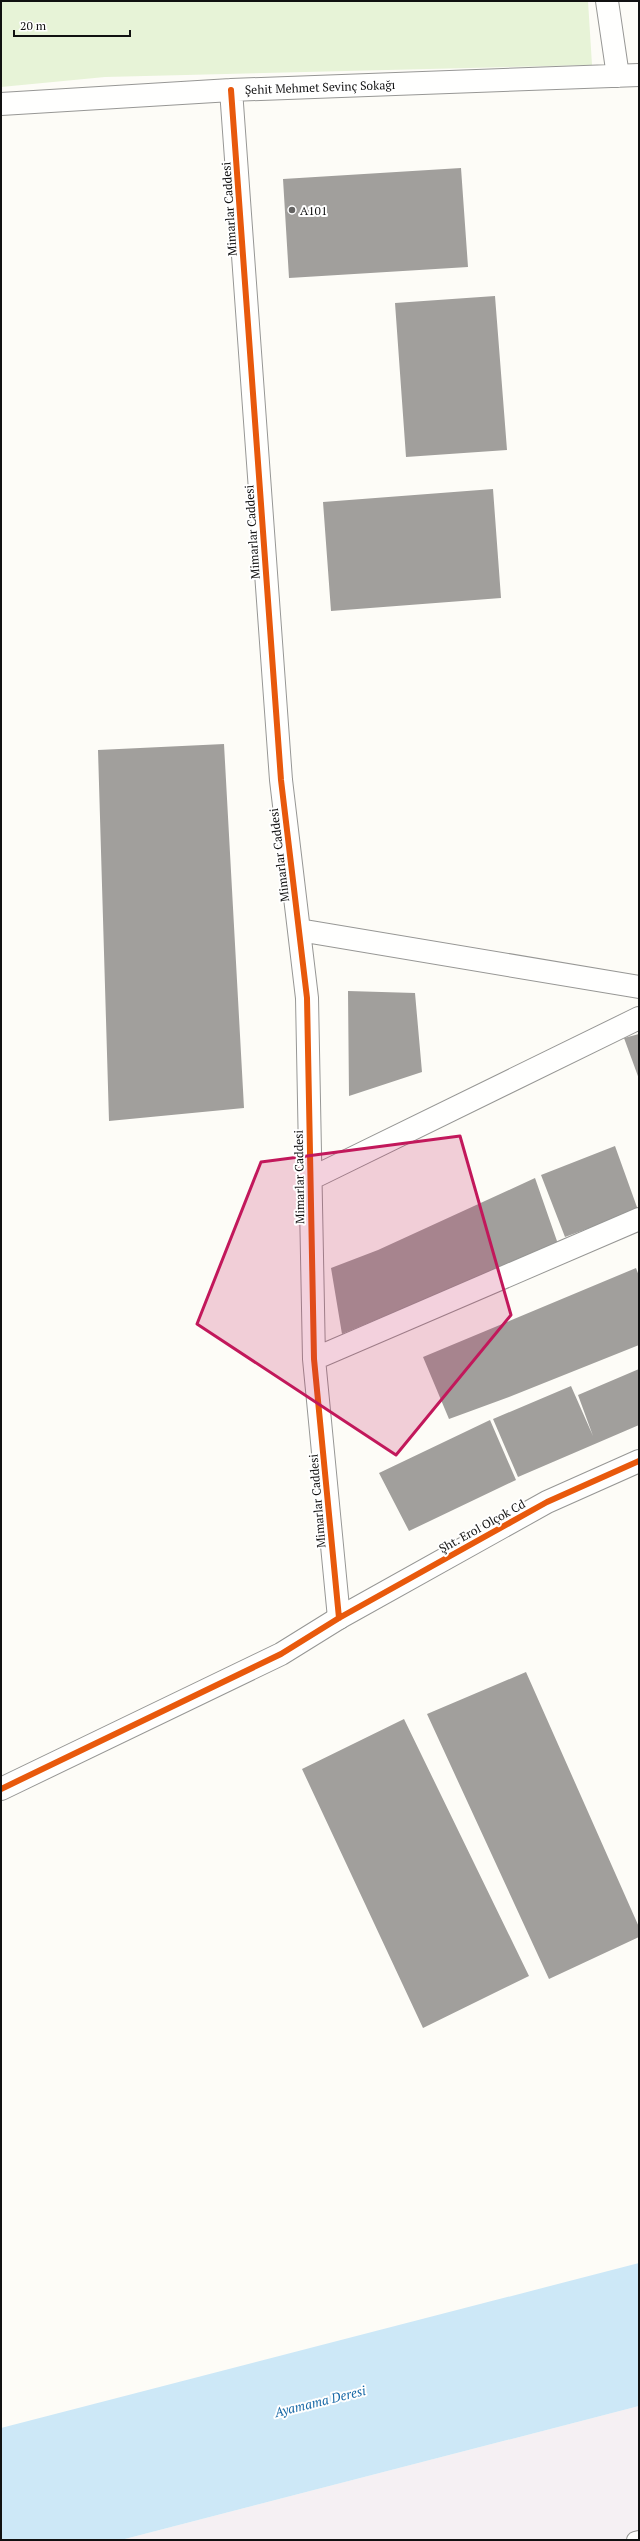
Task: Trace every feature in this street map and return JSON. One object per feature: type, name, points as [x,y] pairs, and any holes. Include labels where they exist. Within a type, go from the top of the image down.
[{"type":"street","points":[[607,1],[628,76]]},
{"type":"street","name":"Şehit Mehmet Sevinç Sokağı","points":[[1,104],[232,90],[628,76]]},
{"type":"street","name":"Mimarlar Caddesi","points":[[232,90],[281,780],[307,998],[314,1359],[339,1618]]},
{"type":"street","points":[[299,930],[639,987]]},
{"type":"street","points":[[310,1179],[639,1018]]},
{"type":"street","points":[[314,1359],[639,1219]]},
{"type":"street","name":"Şht. Erol Olçok Cd","points":[[1,1790],[281,1654],[339,1618],[547,1502],[639,1461]]},
{"type":"lane","points":[[635,2540],[639,2539]]},
{"type":"highlighted area","points":[[460,1136],[511,1315],[396,1455],[197,1324],[261,1162]]},
{"type":"shaded area","points":[[639,2406],[639,2540],[121,2540]]},
{"type":"green space","points":[[1,1],[588,1],[592,65],[105,77],[1,87]]},
{"type":"water","name":"Ayamama Deresi","points":[[639,2263],[639,2406],[121,2540],[1,2540],[1,2428]]},
{"type":"building","points":[[461,168],[468,267],[289,278],[283,179]]},
{"type":"building","points":[[495,296],[507,450],[406,457],[395,303]]},
{"type":"building","points":[[493,489],[501,598],[331,611],[323,502]]},
{"type":"building","points":[[224,744],[244,1108],[109,1121],[98,750]]},
{"type":"building","points":[[348,991],[415,993],[422,1072],[349,1096]]},
{"type":"building","points":[[639,1034],[639,1079],[624,1038]]},
{"type":"building","points":[[615,1146],[638,1210],[565,1237],[541,1175]]},
{"type":"building","points":[[535,1178],[558,1244],[342,1334],[331,1268],[378,1250]]},
{"type":"building","points":[[636,1268],[639,1276],[639,1345],[509,1397],[449,1419],[423,1357]]},
{"type":"building","points":[[639,1369],[639,1425],[518,1477],[493,1419],[571,1386],[593,1436],[578,1395]]},
{"type":"building","points":[[490,1420],[516,1480],[409,1531],[379,1473]]},
{"type":"building","points":[[526,1672],[639,1927],[639,1937],[549,1979],[427,1714]]},
{"type":"building","points":[[404,1719],[529,1976],[423,2028],[302,1769]]},
{"type":"cycle path","points":[[231,90],[281,780],[307,998],[314,1359],[339,1618]]},
{"type":"cycle path","points":[[1,1789],[281,1654],[339,1618],[547,1502],[639,1461]]},
{"type":"place","name":"A101","points":[[292,210]]}]
